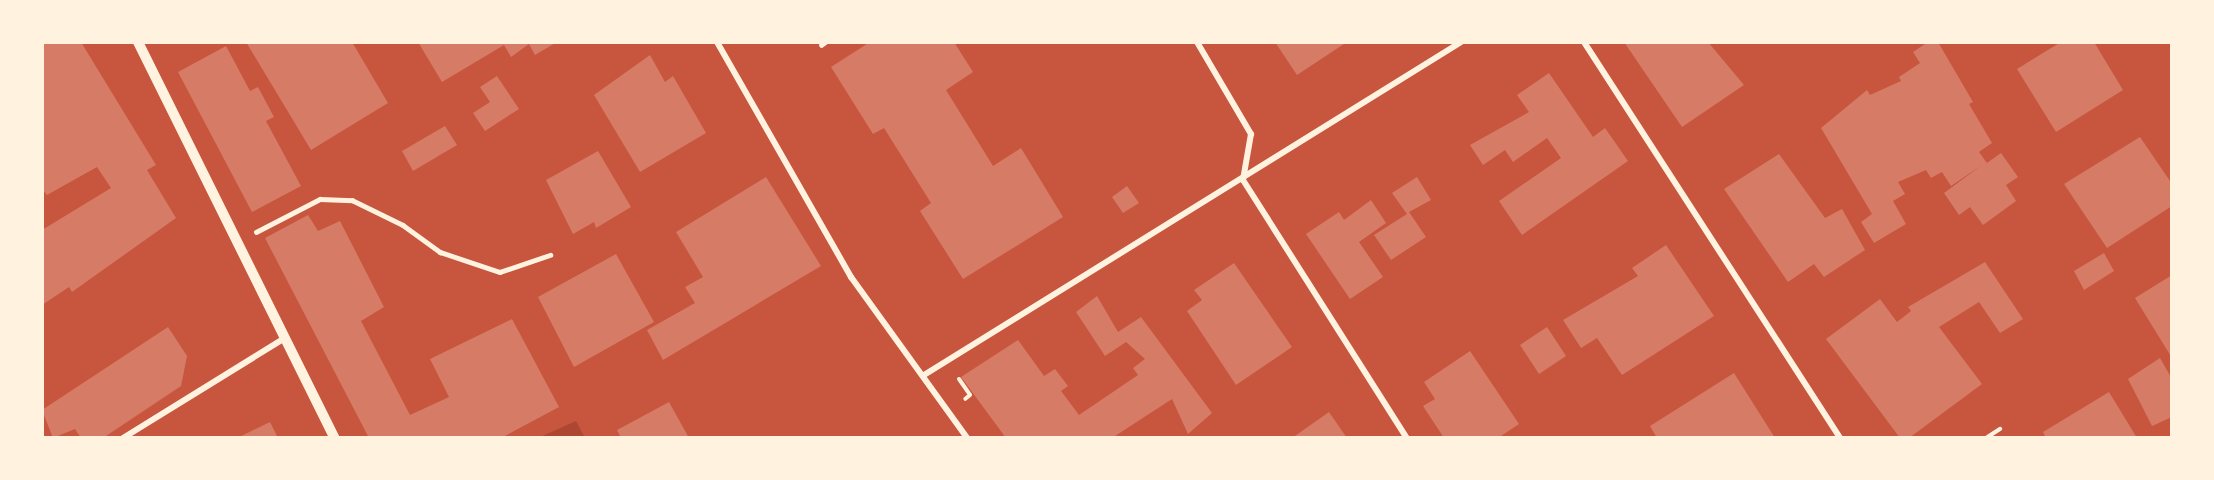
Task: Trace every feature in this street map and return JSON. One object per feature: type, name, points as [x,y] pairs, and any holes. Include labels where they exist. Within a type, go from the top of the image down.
[{"type":"street","points":[[138,42],[335,438]]},
{"type":"street","points":[[717,42],[851,277],[924,375],[967,438]]},
{"type":"street","points":[[1197,42],[1251,134],[1243,180],[1407,438]]},
{"type":"street","points":[[924,375],[1243,180],[1461,42]]},
{"type":"street","points":[[1584,42],[1840,438]]},
{"type":"street","points":[[123,438],[285,338]]},
{"type":"lane","points":[[256,232],[320,199],[352,200],[404,225],[440,252],[500,272],[550,255]]},
{"type":"path","points":[[1986,438],[2000,429]]},
{"type":"shaded area","points":[[576,421],[585,438],[538,438]]},
{"type":"building","points":[[42,42],[81,42],[156,165],[147,170],[176,218],[72,292],[69,287],[42,305],[42,230],[111,188],[97,167],[47,195],[42,189]]},
{"type":"building","points":[[246,42],[352,42],[388,103],[311,150]]},
{"type":"building","points":[[418,42],[557,42],[535,55],[529,44],[511,57],[504,45],[442,82]]},
{"type":"building","points":[[870,42],[954,42],[973,72],[946,90],[993,166],[1021,148],[1063,217],[963,279],[920,211],[931,203],[884,128],[873,134],[831,67]]},
{"type":"building","points":[[1275,42],[1347,42],[1297,75]]},
{"type":"building","points":[[1624,42],[1708,42],[1744,85],[1682,127]]},
{"type":"building","points":[[1928,42],[1938,42],[1973,102],[1969,104],[1992,143],[1979,152],[1987,163],[2001,153],[2018,177],[2006,185],[2016,201],[1983,225],[1970,207],[1959,215],[1944,193],[1982,165],[1951,186],[1942,172],[1931,178],[1926,170],[1898,182],[1905,194],[1893,201],[1906,224],[1874,243],[1861,222],[1872,214],[1821,128],[1867,90],[1870,95],[1901,81],[1899,77],[1920,63],[1913,52]]},
{"type":"building","points":[[2061,42],[2094,42],[2123,90],[2056,132],[2017,69]]},
{"type":"building","points":[[226,46],[250,91],[258,87],[274,117],[266,121],[301,186],[252,212],[178,72]]},
{"type":"building","points":[[650,55],[665,82],[673,76],[706,133],[640,172],[594,95]]},
{"type":"building","points":[[1549,73],[1593,137],[1605,128],[1628,161],[1522,235],[1499,201],[1561,158],[1547,138],[1513,162],[1505,150],[1483,165],[1470,145],[1529,112],[1517,95]]},
{"type":"building","points":[[497,76],[519,109],[485,131],[473,113],[490,102],[480,87]]},
{"type":"building","points":[[445,126],[457,145],[413,171],[402,151]]},
{"type":"building","points":[[2140,137],[2172,184],[2172,206],[2107,248],[2064,184]]},
{"type":"building","points":[[598,151],[631,207],[596,228],[594,222],[573,234],[546,180]]},
{"type":"building","points":[[1779,154],[1825,218],[1842,209],[1865,250],[1824,277],[1814,264],[1788,282],[1724,189]]},
{"type":"building","points":[[766,177],[821,266],[663,360],[647,330],[695,303],[685,287],[703,277],[676,232]]},
{"type":"building","points":[[1417,177],[1431,200],[1409,212],[1426,237],[1391,260],[1374,235],[1407,214],[1392,193]]},
{"type":"building","points":[[1127,186],[1139,203],[1123,213],[1112,197]]},
{"type":"building","points":[[1371,200],[1386,223],[1359,242],[1383,277],[1350,299],[1306,234],[1339,212],[1344,220]]},
{"type":"building","points":[[308,215],[318,231],[340,221],[384,307],[361,321],[410,415],[449,397],[430,359],[512,319],[559,407],[501,438],[369,438],[265,238]]},
{"type":"building","points":[[1666,245],[1714,316],[1622,375],[1597,338],[1581,348],[1563,320],[1638,276],[1632,268]]},
{"type":"building","points":[[2104,253],[2114,271],[2084,290],[2074,271]]},
{"type":"building","points":[[616,254],[654,322],[574,367],[538,297]]},
{"type":"building","points":[[1985,262],[2023,319],[2000,333],[1979,302],[1939,327],[1982,384],[1909,438],[1900,438],[1826,339],[1880,299],[1897,322],[1911,311],[1908,307]]},
{"type":"building","points":[[1234,263],[1292,347],[1236,385],[1187,311],[1202,300],[1194,290]]},
{"type":"building","points":[[2172,275],[2172,358],[2135,298]]},
{"type":"building","points":[[1097,296],[1118,332],[1141,317],[1212,413],[1188,434],[1172,399],[1112,438],[1006,438],[961,377],[1018,340],[1044,376],[1055,369],[1068,386],[1061,391],[1079,415],[1138,375],[1133,368],[1145,359],[1126,342],[1105,356],[1076,312]]},
{"type":"building","points":[[168,327],[187,356],[181,386],[103,438],[81,438],[75,429],[53,438],[42,410]]},
{"type":"building","points":[[1547,327],[1566,356],[1539,374],[1520,345]]},
{"type":"building","points":[[1470,351],[1519,424],[1498,438],[1444,438],[1423,406],[1435,399],[1424,382]]},
{"type":"building","points":[[2160,358],[2172,379],[2172,417],[2152,426],[2128,379]]},
{"type":"building","points":[[1734,373],[1775,438],[1657,438],[1650,426]]},
{"type":"building","points":[[2109,392],[2137,438],[2046,438],[2043,432]]},
{"type":"building","points":[[669,402],[689,438],[621,438],[617,430]]},
{"type":"building","points":[[1329,412],[1347,438],[1292,438]]},
{"type":"building","points":[[270,422],[278,438],[237,438]]}]
